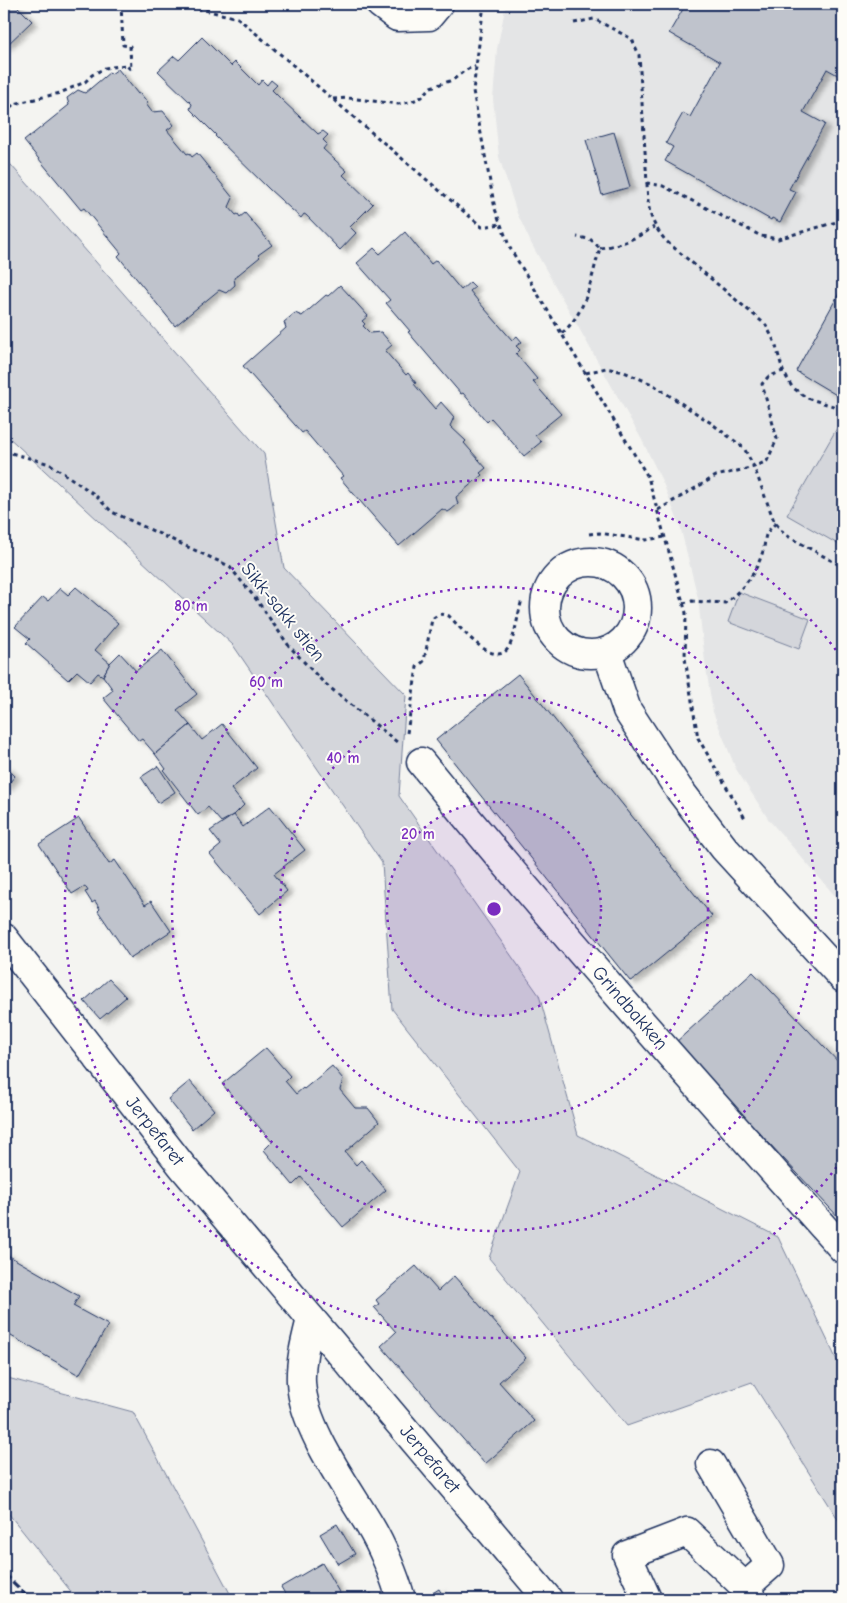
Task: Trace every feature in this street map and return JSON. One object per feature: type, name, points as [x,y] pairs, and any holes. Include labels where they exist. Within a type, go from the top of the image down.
[{"type":"street","points":[[380,4],[397,17],[429,16],[439,4]]},
{"type":"street","points":[[607,652],[626,710],[678,788],[724,848],[843,978]]},
{"type":"street","name":"Grindbakken","points":[[413,755],[692,1080],[843,1249]]},
{"type":"street","name":"Jerpefaret","points":[[4,938],[182,1166],[548,1599]]},
{"type":"street","points":[[311,1319],[302,1354],[300,1383],[308,1414],[325,1452],[372,1528],[398,1586],[401,1599]]},
{"type":"street","points":[[647,1599],[627,1555],[687,1532],[749,1593],[770,1565],[711,1464]]},
{"type":"path","points":[[118,4],[179,4],[238,18],[482,227],[501,224]]},
{"type":"path","points":[[4,113],[14,104],[60,93],[85,82],[92,75],[105,68],[126,65],[131,70],[130,46],[122,45],[122,4]]},
{"type":"path","points":[[484,4],[473,91],[495,209],[510,248],[648,476],[686,613],[685,658],[698,738],[752,827]]},
{"type":"path","points":[[574,22],[594,19],[632,39],[640,55],[648,204],[654,227],[666,241],[766,325],[776,343],[783,371],[792,387],[807,398],[843,409]]},
{"type":"path","points":[[332,100],[348,98],[398,104],[410,102],[422,98],[431,87],[453,80],[464,71],[476,66]]},
{"type":"path","points":[[647,183],[663,186],[761,236],[778,240],[843,220]]},
{"type":"path","points":[[577,237],[590,239],[600,248],[615,246],[633,240],[654,227]]},
{"type":"path","points":[[562,333],[570,326],[583,308],[600,248]]},
{"type":"path","points":[[586,373],[606,368],[624,372],[652,384],[711,423],[744,448],[754,467],[776,524],[784,534],[843,567]]},
{"type":"path","points":[[658,510],[716,476],[754,467],[767,461],[777,439],[762,384],[768,377],[783,371]]},
{"type":"path","name":"Sikk-sakk stien","points":[[4,451],[50,464],[94,494],[112,512],[229,566],[256,599],[289,646],[322,682],[413,755]]},
{"type":"path","points":[[683,603],[692,601],[725,604],[740,592],[749,580],[762,554],[765,534],[776,524]]},
{"type":"path","points":[[589,534],[599,533],[646,540],[665,537]]},
{"type":"path","points":[[413,755],[417,667],[424,661],[432,619],[437,615],[444,614],[450,616],[476,645],[498,655],[504,653],[509,646],[522,599]]},
{"type":"shaded area","points":[[506,4],[843,4],[843,905],[769,820],[736,769],[713,712],[698,598],[680,526],[663,483],[642,440],[532,245],[517,213],[499,157],[493,99],[497,49]]},
{"type":"shaded area","points":[[4,157],[264,454],[284,568],[406,695],[399,796],[539,995],[578,1135],[778,1237],[843,1373],[843,1527],[752,1382],[627,1426],[489,1258],[520,1172],[392,1009],[382,863],[233,645],[4,433]]},
{"type":"shaded area","points":[[837,428],[843,431],[843,547],[787,515]]},
{"type":"shaded area","points":[[739,592],[810,619],[799,649],[728,622]]},
{"type":"shaded area","points":[[4,1377],[133,1412],[233,1599],[77,1599],[4,1508]]},
{"type":"building","points":[[4,4],[15,4],[32,21],[4,48]]},
{"type":"building","points":[[686,4],[843,4],[843,78],[827,69],[803,112],[825,124],[789,189],[796,192],[780,222],[772,218],[771,220],[665,161],[673,147],[666,143],[683,113],[690,117],[720,62],[669,33]]},
{"type":"building","points":[[202,37],[231,66],[235,62],[258,85],[262,80],[267,85],[271,80],[277,85],[272,90],[281,99],[318,134],[323,131],[328,135],[323,140],[327,144],[323,149],[347,171],[343,175],[373,204],[350,227],[356,233],[340,250],[306,215],[304,214],[301,218],[215,136],[190,109],[192,104],[158,71],[174,56],[179,60]]},
{"type":"building","points":[[118,69],[138,94],[140,93],[148,103],[146,104],[152,112],[163,111],[174,125],[167,130],[187,154],[189,153],[192,157],[197,153],[233,198],[229,207],[236,215],[238,214],[240,217],[245,213],[272,245],[258,255],[260,257],[234,278],[235,285],[226,293],[219,290],[175,326],[118,256],[121,253],[84,208],[81,210],[24,141],[69,105],[67,98],[78,90],[85,93],[110,72],[111,74]]},
{"type":"building","points":[[614,132],[630,187],[602,195],[586,140]]},
{"type":"building","points":[[405,232],[431,264],[436,260],[461,290],[470,282],[475,287],[470,291],[478,301],[512,340],[517,336],[522,342],[516,346],[520,350],[516,354],[537,379],[533,382],[561,414],[535,435],[541,442],[524,456],[491,418],[487,422],[463,393],[461,394],[408,332],[410,331],[386,303],[390,300],[357,263],[374,248],[380,254]]},
{"type":"building","points":[[340,285],[368,316],[362,321],[365,324],[363,326],[370,333],[381,332],[392,345],[385,351],[406,375],[408,373],[416,383],[414,384],[435,409],[441,402],[454,417],[450,426],[466,441],[464,443],[486,468],[480,473],[482,475],[456,497],[458,504],[448,512],[442,509],[399,546],[340,478],[343,476],[305,431],[302,433],[243,366],[286,328],[284,322],[295,313],[302,316]]},
{"type":"building","points":[[843,286],[843,399],[796,371]]},
{"type":"building","points":[[76,587],[118,623],[95,650],[110,663],[103,676],[98,673],[90,682],[77,671],[68,680],[26,643],[30,639],[15,627],[43,597],[48,601],[60,588],[68,595]]},
{"type":"building","points":[[162,650],[197,694],[177,710],[190,725],[155,754],[142,739],[139,741],[103,698],[113,690],[103,676],[110,663],[120,653],[136,671]]},
{"type":"building","points":[[518,674],[712,916],[630,981],[436,740]]},
{"type":"building","points":[[222,724],[257,768],[231,789],[244,805],[234,815],[221,822],[208,807],[198,815],[164,771],[166,769],[155,754],[190,725],[202,740]]},
{"type":"building","points":[[4,765],[15,776],[4,789]]},
{"type":"building","points":[[158,766],[175,792],[158,803],[141,777]]},
{"type":"building","points":[[270,806],[305,850],[274,874],[287,891],[260,914],[210,854],[221,845],[210,831],[234,815],[243,827]]},
{"type":"building","points":[[79,818],[109,864],[115,860],[145,905],[151,901],[171,931],[130,958],[98,911],[100,909],[95,901],[92,903],[85,892],[88,891],[85,886],[72,894],[39,844]]},
{"type":"building","points":[[753,972],[843,1067],[843,1222],[675,1043]]},
{"type":"building","points":[[109,979],[126,997],[100,1019],[84,1001]]},
{"type":"building","points":[[266,1048],[290,1076],[285,1081],[296,1094],[332,1066],[343,1079],[340,1090],[355,1108],[368,1108],[379,1122],[345,1152],[356,1165],[361,1160],[386,1190],[343,1227],[301,1177],[293,1185],[264,1150],[272,1142],[222,1084]]},
{"type":"building","points":[[190,1081],[214,1110],[192,1129],[168,1099]]},
{"type":"building","points":[[4,1253],[79,1296],[73,1306],[108,1325],[79,1375],[4,1332]]},
{"type":"building","points":[[416,1266],[438,1291],[454,1276],[526,1358],[499,1382],[534,1421],[485,1464],[381,1346],[396,1332],[374,1307],[379,1304],[376,1300]]},
{"type":"building","points":[[337,1524],[355,1554],[338,1564],[320,1534]]},
{"type":"building","points":[[322,1563],[343,1599],[288,1599],[281,1587]]},
{"type":"building","points":[[439,1589],[445,1599],[423,1599]]},
{"type":"building","points":[[371,1593],[375,1599],[363,1599]]},
{"type":"railway","points":[[4,1574],[30,1599]]}]
